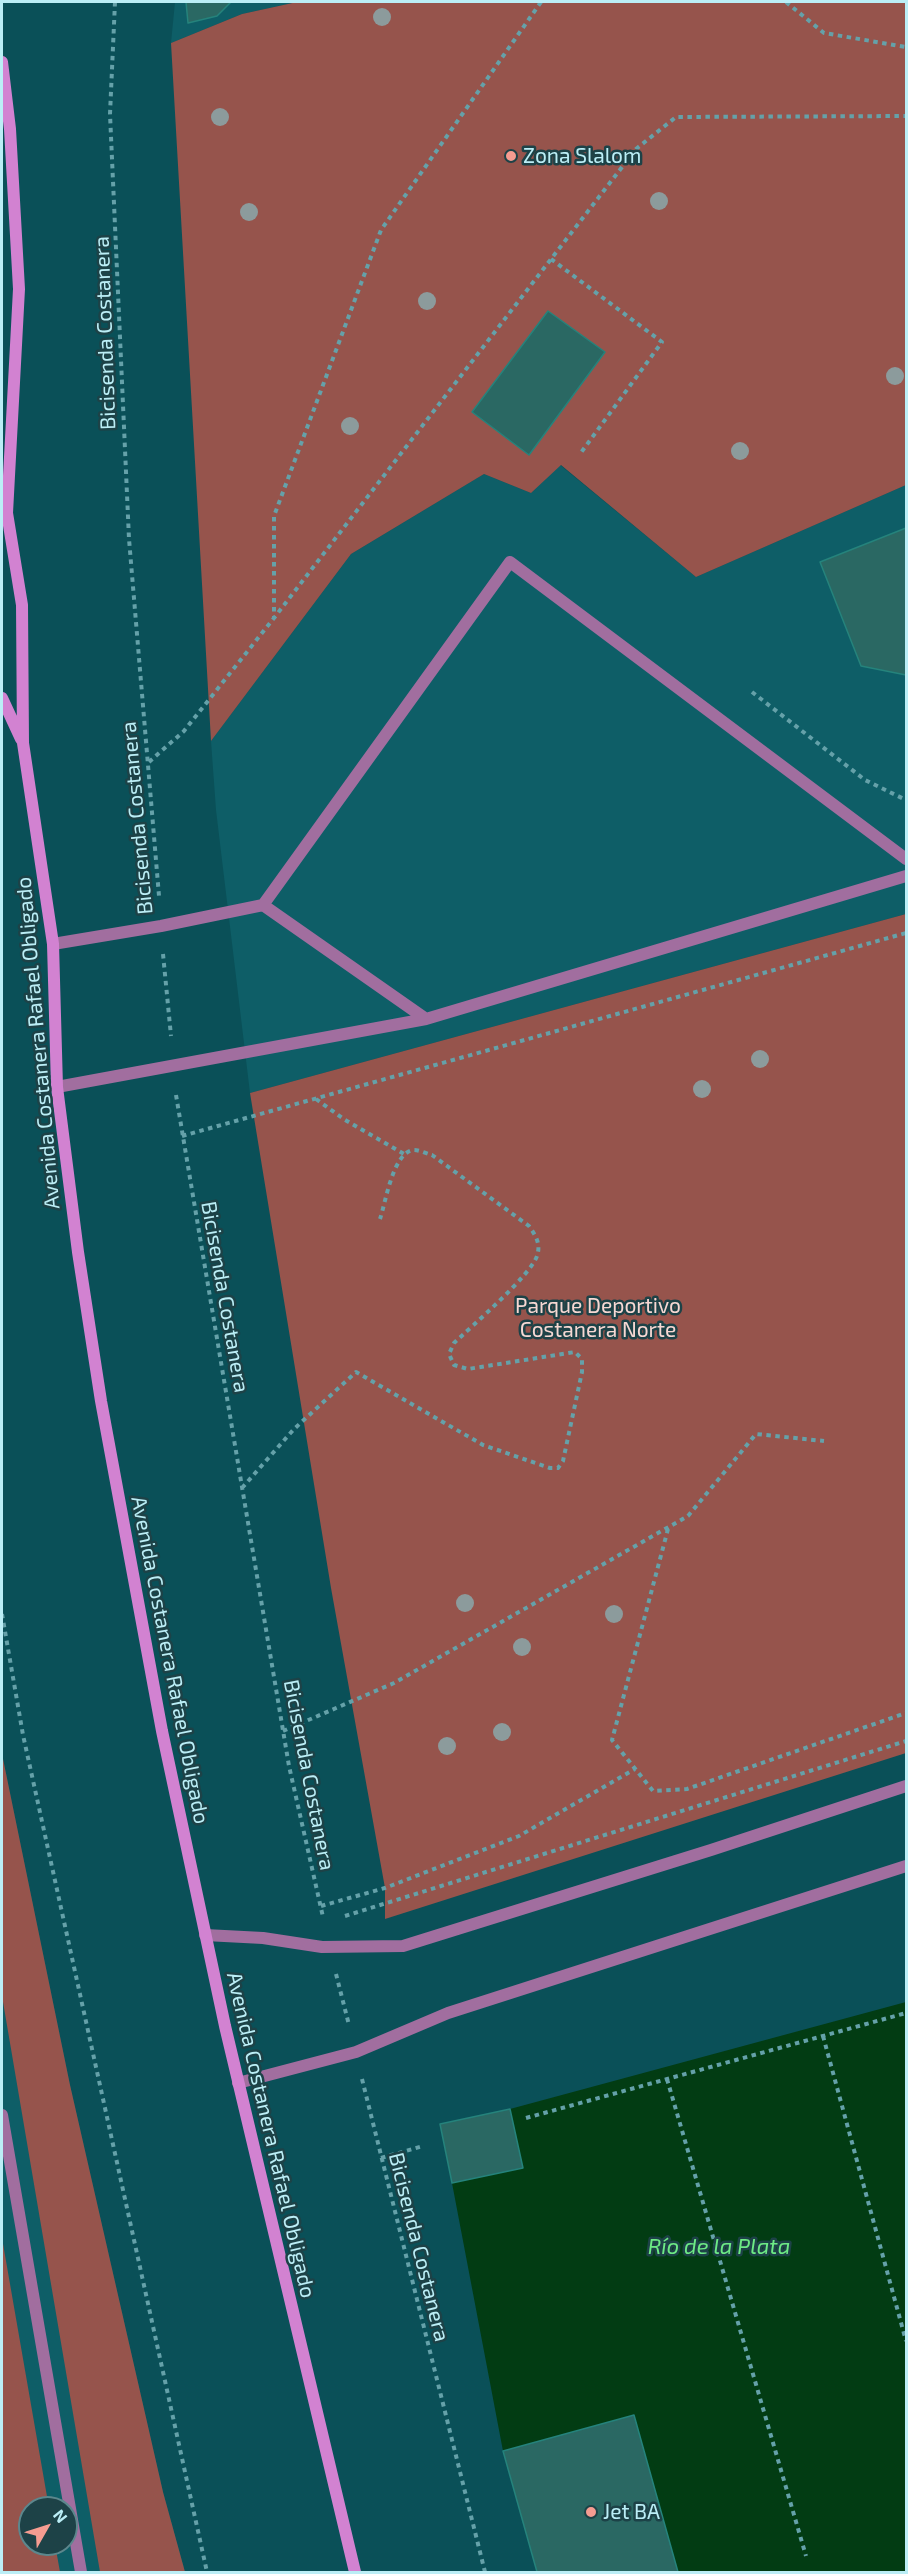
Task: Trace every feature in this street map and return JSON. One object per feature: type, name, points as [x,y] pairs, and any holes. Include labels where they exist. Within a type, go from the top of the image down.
[{"type":"main road","name":"Avenida Costanera Rafael Obligado","points":[[2,62],[10,129],[19,289],[4,509],[22,605],[23,743],[53,944],[57,1087],[78,1252],[101,1401],[162,1731],[238,2083],[355,2572]]},
{"type":"main road","name":"Avenida Costanera Rafael Obligado","points":[[2,698],[23,743]]},
{"type":"lane","points":[[53,944],[161,926],[262,905],[510,562],[906,859]]},
{"type":"lane","points":[[57,1087],[426,1019],[906,876]]},
{"type":"lane","points":[[262,905],[426,1019]]},
{"type":"lane","points":[[205,1935],[263,1938],[330,1948],[403,1946],[711,1850],[906,1786]]},
{"type":"lane","points":[[238,2083],[356,2052],[448,2013],[906,1866]]},
{"type":"lane","points":[[2,2115],[81,2572]]},
{"type":"path","name":"Bicisenda Costanera","points":[[115,2],[110,114],[129,539],[173,1066],[182,1136],[283,1731],[330,1948],[485,2572]]},
{"type":"path","points":[[274,618],[274,516],[381,230],[541,2]]},
{"type":"path","points":[[786,2],[824,33],[906,48]]},
{"type":"path","points":[[148,762],[184,731],[274,618],[636,149],[676,117],[906,116]]},
{"type":"path","points":[[551,259],[662,342],[579,454]]},
{"type":"path","points":[[752,692],[865,780],[906,800]]},
{"type":"path","points":[[182,1136],[583,1026],[906,933]]},
{"type":"path","points":[[315,1098],[345,1120],[404,1154]]},
{"type":"path","points":[[242,1488],[294,1429],[356,1372],[483,1444],[550,1468],[558,1468],[563,1461],[582,1372],[582,1359],[576,1352],[468,1368],[454,1365],[449,1353],[454,1343],[528,1271],[537,1256],[538,1240],[529,1226],[432,1155],[416,1150],[404,1154],[396,1166],[380,1219]]},
{"type":"path","points":[[283,1731],[394,1683],[688,1516],[756,1434],[825,1441]]},
{"type":"path","points":[[668,1528],[612,1740],[653,1791],[687,1789],[906,1713]]},
{"type":"path","points":[[2,1614],[31,1769],[207,2572]]},
{"type":"path","points":[[324,1922],[906,1741]]},
{"type":"path","points":[[321,1906],[385,1888],[519,1836],[635,1769]]},
{"type":"path","points":[[526,2118],[906,2013]]},
{"type":"path","points":[[824,2036],[906,2341]]},
{"type":"path","points":[[667,2079],[806,2556]]},
{"type":"path","points":[[381,2158],[423,2146]]},
{"type":"shaded area","points":[[175,2],[297,2],[242,14],[171,43]]},
{"type":"shaded area","points":[[560,465],[696,577],[906,485],[906,914],[250,1093],[216,810],[211,741],[351,554],[484,474],[531,493]]},
{"type":"shaded area","points":[[2,1754],[70,2085],[163,2492],[185,2572],[2,2572]]},
{"type":"green space","points":[[297,2],[906,2],[906,485],[696,577],[561,465],[531,493],[484,474],[351,554],[211,741],[171,43],[242,14]]},
{"type":"green space","name":"Parque Deportivo Costanera Norte","points":[[906,914],[906,1753],[385,1919],[385,1888],[331,1588],[250,1093]]},
{"type":"green space","points":[[2,1754],[70,2085],[163,2492],[185,2572],[100,2572],[2,1996]]},
{"type":"green space","points":[[2,2238],[47,2496],[18,2496],[18,2556],[57,2556],[60,2572],[2,2572]]},
{"type":"water","name":"Río de la Plata","points":[[906,2002],[906,2572],[678,2572],[634,2415],[503,2451],[452,2183],[523,2168],[510,2109]]},
{"type":"building","points":[[186,2],[231,2],[217,16],[188,23]]},
{"type":"building","points":[[548,311],[605,352],[529,455],[472,412]]},
{"type":"building","points":[[906,528],[906,675],[861,666],[820,562]]},
{"type":"building","points":[[510,2109],[523,2168],[452,2183],[440,2124]]},
{"type":"building","name":"Jet BA","points":[[634,2415],[678,2572],[537,2572],[503,2451]]},
{"type":"place","name":"Zona Slalom","points":[[511,156]]},
{"type":"place","name":"Jet BA","points":[[591,2512]]}]
